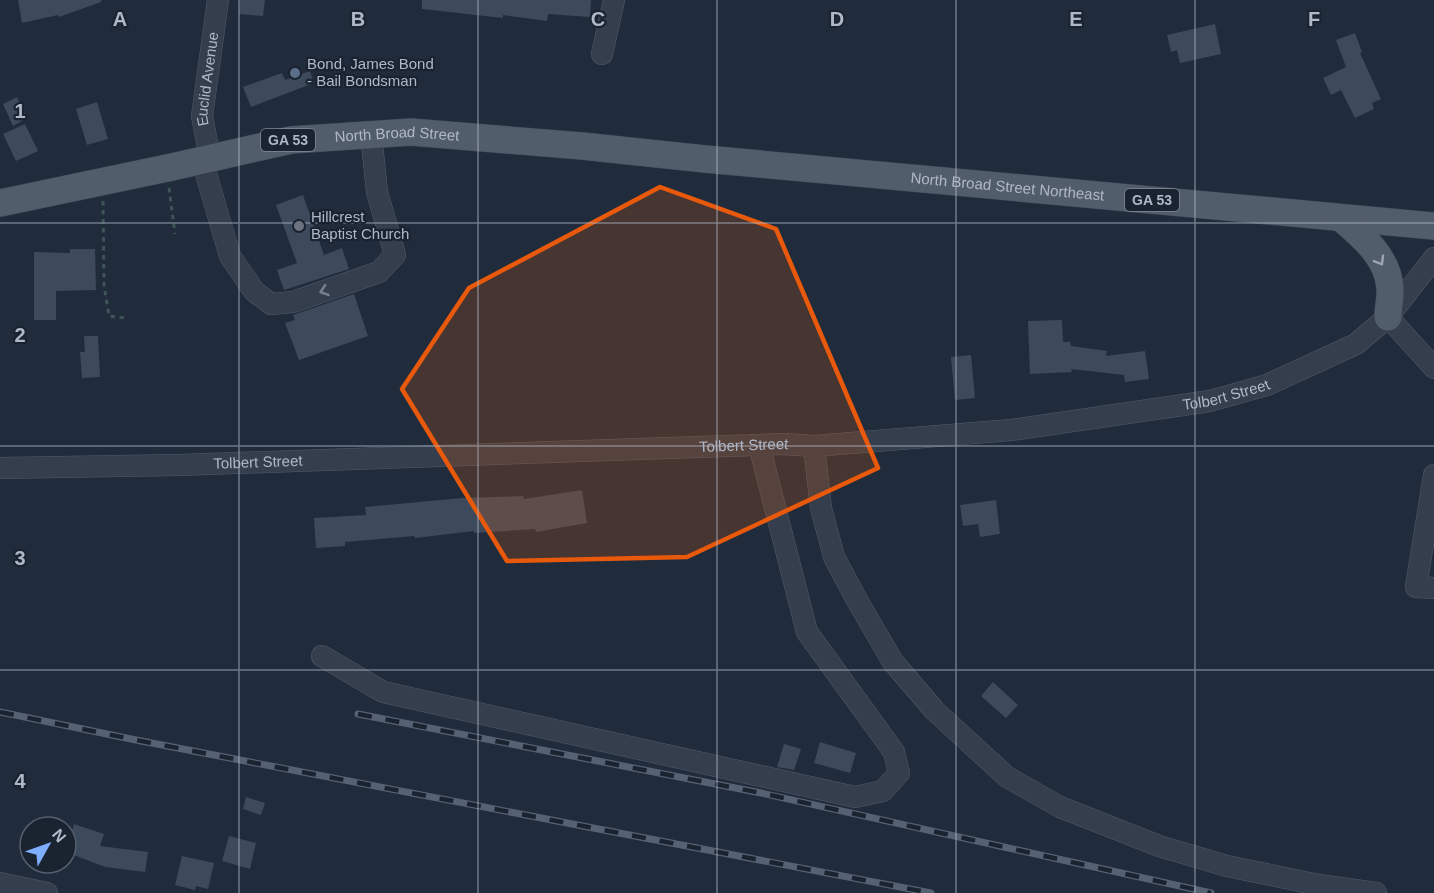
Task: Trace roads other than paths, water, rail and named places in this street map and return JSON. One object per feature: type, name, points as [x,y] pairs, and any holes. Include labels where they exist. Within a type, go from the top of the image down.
[{"type":"main road","name":"North Broad Street","points":[[0,203],[291,140],[411,132],[582,146]]},
{"type":"main road","name":"North Broad Street Northeast","points":[[582,146],[1434,226]]},
{"type":"main road","points":[[1341,218],[1367,241],[1383,263],[1390,287],[1388,317]]},
{"type":"street","name":"Euclid Avenue","points":[[218,0],[202,116],[206,159],[230,256],[254,291],[271,304],[293,302],[379,272],[395,255],[377,192],[371,134]]},
{"type":"street","points":[[602,54],[614,0]]},
{"type":"street","name":"Tolbert Street","points":[[0,468],[178,465],[759,445],[814,446],[1011,430],[1210,401],[1267,386],[1356,344],[1388,317],[1434,258]]},
{"type":"street","points":[[1388,317],[1434,369]]},
{"type":"street","points":[[322,656],[383,692],[855,797],[883,790],[900,773],[894,752],[807,632],[759,445]]},
{"type":"street","points":[[814,446],[821,508],[834,557],[858,602],[900,670],[935,711],[1007,777],[1060,807],[1159,846],[1227,866],[1319,885],[1376,893]]},
{"type":"street","points":[[1434,475],[1416,587],[1434,588]]},
{"type":"street","points":[[0,883],[48,893]]},
{"type":"railway","points":[[0,712],[931,893]]},
{"type":"railway","points":[[358,714],[761,793],[1211,893]]},
{"type":"place","name":"Bond, James Bond - Bail Bondsman","points":[[295,73]]},
{"type":"place","name":"Hillcrest Baptist Church","points":[[299,226]]}]
